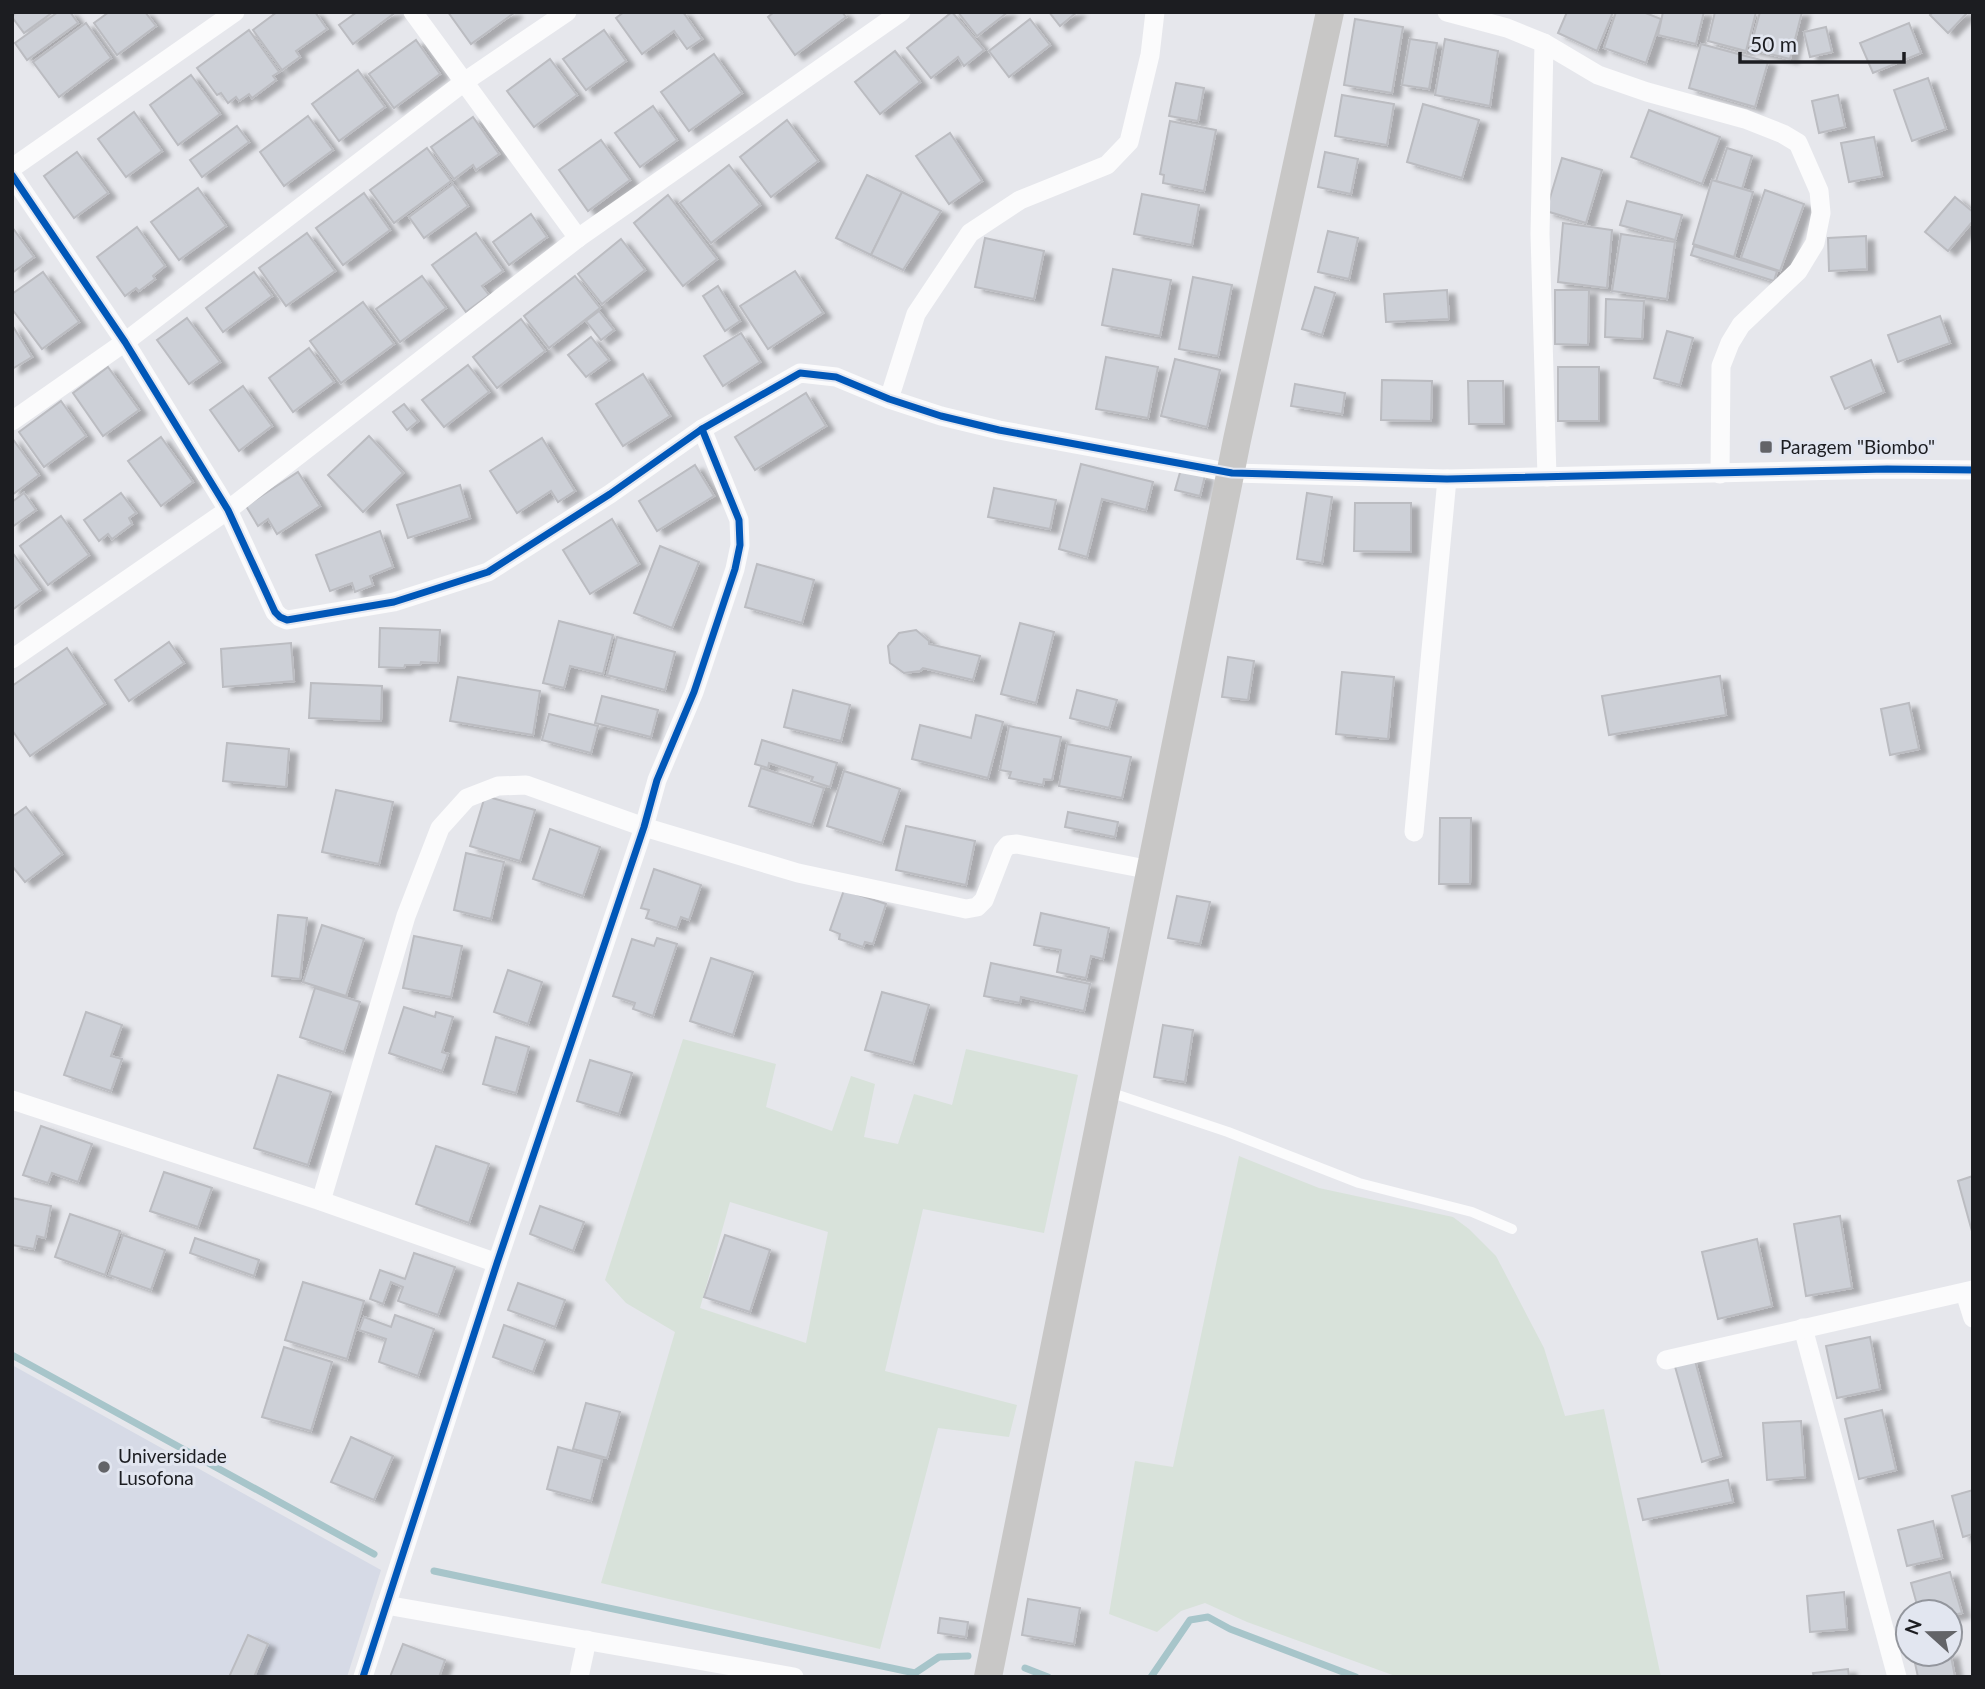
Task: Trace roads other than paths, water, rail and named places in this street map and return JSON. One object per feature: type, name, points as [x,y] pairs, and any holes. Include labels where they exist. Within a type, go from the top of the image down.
[{"type":"main road","points":[[988,1677],[1232,473],[1330,12]]},
{"type":"street","points":[[12,168],[235,12]]},
{"type":"street","points":[[413,12],[578,238]]},
{"type":"street","points":[[12,421],[125,342],[464,82],[567,12]]},
{"type":"street","points":[[12,659],[228,510],[578,238],[901,12]]},
{"type":"street","points":[[889,399],[916,314],[970,233],[1020,200],[1107,165],[1129,142],[1150,55],[1155,12]]},
{"type":"street","points":[[1447,12],[1507,28],[1544,43],[1598,75],[1647,92],[1745,119],[1798,143],[1819,191],[1821,213],[1815,243],[1798,271],[1741,325],[1730,343],[1721,366],[1720,474]]},
{"type":"street","points":[[1544,43],[1540,234],[1547,477]]},
{"type":"street","points":[[12,175],[125,342],[228,510],[275,611],[288,620],[394,602],[488,572],[610,494],[702,429],[800,373],[836,377],[889,399],[941,416],[1232,473],[1447,479],[1973,470]]},
{"type":"street","points":[[363,1677],[644,827],[657,780],[694,692],[735,569],[740,545],[739,520],[702,429]]},
{"type":"street","points":[[1414,832],[1447,479]]},
{"type":"street","points":[[321,1201],[406,916],[440,828],[467,798],[498,786],[526,785],[644,827],[798,873],[966,909],[976,907],[984,900],[1007,845],[1017,844],[1151,870]]},
{"type":"street","points":[[12,1100],[321,1201],[498,1263]]},
{"type":"street","points":[[1666,1360],[1969,1291],[1973,1318]]},
{"type":"street","points":[[1804,1328],[1897,1677]]},
{"type":"street","points":[[386,1605],[794,1677]]},
{"type":"street","points":[[579,1677],[587,1640]]},
{"type":"lane","points":[[1108,1091],[1228,1132],[1359,1183],[1472,1212],[1512,1229]]},
{"type":"waterway","points":[[12,1355],[374,1554]]},
{"type":"waterway","points":[[434,1571],[915,1673],[939,1657],[968,1656]]},
{"type":"waterway","points":[[1151,1677],[1190,1620],[1208,1617],[1230,1629],[1356,1677]]},
{"type":"waterway","points":[[1025,1668],[1048,1677]]},
{"type":"place","name":"Paragem \"Biombo\"","points":[[1766,447]]},
{"type":"place","name":"Universidade Lusofona","points":[[104,1467]]}]
